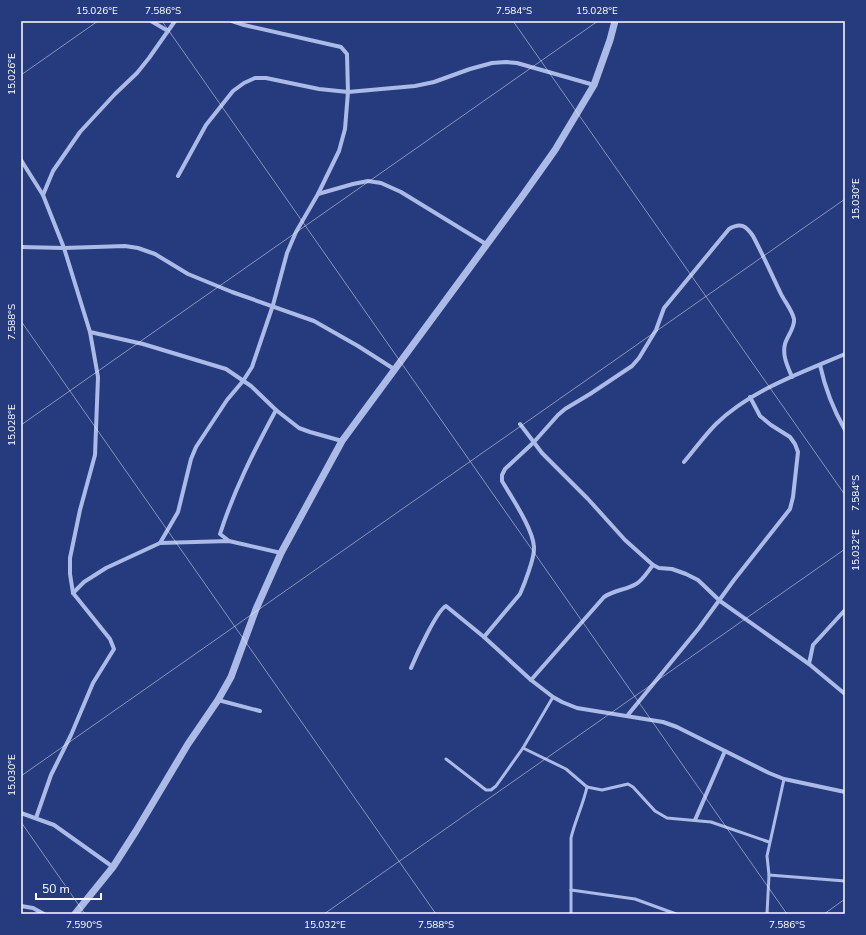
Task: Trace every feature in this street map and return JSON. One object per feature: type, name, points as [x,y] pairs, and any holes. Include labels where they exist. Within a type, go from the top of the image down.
[{"type":"street","points":[[150,21],[168,31]]},
{"type":"street","points":[[43,195],[53,171],[80,132],[115,94],[137,73],[175,21]]},
{"type":"street","points":[[160,543],[178,512],[191,458],[196,447],[227,400],[243,381],[252,367],[273,305],[290,246],[339,151],[345,129],[348,92],[347,54],[341,48],[232,21]]},
{"type":"street","points":[[75,914],[113,867],[231,677],[256,609],[281,553],[342,441],[555,150],[594,85],[615,21]]},
{"type":"street","points":[[178,176],[206,125],[234,91],[244,83],[255,78],[266,78],[319,89],[348,92],[434,82],[470,69],[492,63],[506,62],[517,63],[594,85]]},
{"type":"street","points":[[21,160],[43,195],[64,248],[90,332],[98,377],[95,455],[80,510],[70,558],[70,574],[73,593],[110,639],[114,649],[93,683],[71,735],[51,775],[36,818]]},
{"type":"street","points":[[318,194],[354,184],[368,182],[381,184],[401,192],[486,244]]},
{"type":"street","points":[[484,637],[520,594],[534,548],[529,530],[502,481],[502,475],[505,469],[534,442],[565,409],[632,366],[639,358],[656,330],[664,308],[730,229],[736,225],[743,226],[748,229],[753,236],[782,296],[792,312],[794,320],[793,326],[785,344],[784,352],[785,360],[792,377]]},
{"type":"street","points":[[21,247],[64,248],[126,246],[138,248],[155,254],[188,274],[232,292],[273,305],[314,321],[358,346],[394,369]]},
{"type":"street","points":[[90,332],[143,344],[226,369],[251,386],[276,410],[299,428],[342,441]]},
{"type":"street","points":[[684,462],[716,424],[750,397],[845,354]]},
{"type":"street","points":[[820,365],[824,383],[832,405],[845,430]]},
{"type":"street","points":[[627,716],[720,601],[734,580],[790,509],[793,497],[798,452],[790,437],[770,425],[760,416],[750,397]]},
{"type":"street","points":[[229,541],[220,534],[225,518],[242,476],[276,410]]},
{"type":"street","points":[[520,424],[542,453],[588,499],[625,540],[653,565],[659,568],[672,569],[698,580],[720,601],[809,664],[845,694]]},
{"type":"street","points":[[73,593],[84,582],[106,568],[160,543],[229,541],[281,553]]},
{"type":"street","points":[[531,680],[604,597],[640,582],[653,565]]},
{"type":"street","points":[[411,668],[437,615],[442,608],[446,606],[484,637],[531,680],[553,697],[577,708],[663,722],[677,727],[784,779],[845,792]]},
{"type":"street","points":[[809,664],[813,645],[845,610]]},
{"type":"street","points":[[218,700],[260,711]]},
{"type":"street","points":[[695,820],[725,751]]},
{"type":"street","points":[[21,812],[54,825],[113,867]]},
{"type":"street","points":[[21,906],[33,908],[44,914]]},
{"type":"lane","points":[[446,759],[486,790],[491,790],[496,786],[523,748],[553,697]]},
{"type":"lane","points":[[523,748],[566,769],[587,787],[609,790],[622,784],[628,784],[633,787],[655,811],[667,818],[711,822],[769,842]]},
{"type":"lane","points":[[767,914],[769,875],[767,856],[784,779]]},
{"type":"lane","points":[[571,914],[573,829],[584,802],[587,787]]},
{"type":"lane","points":[[769,875],[845,881]]},
{"type":"lane","points":[[571,890],[635,899],[676,914]]}]
